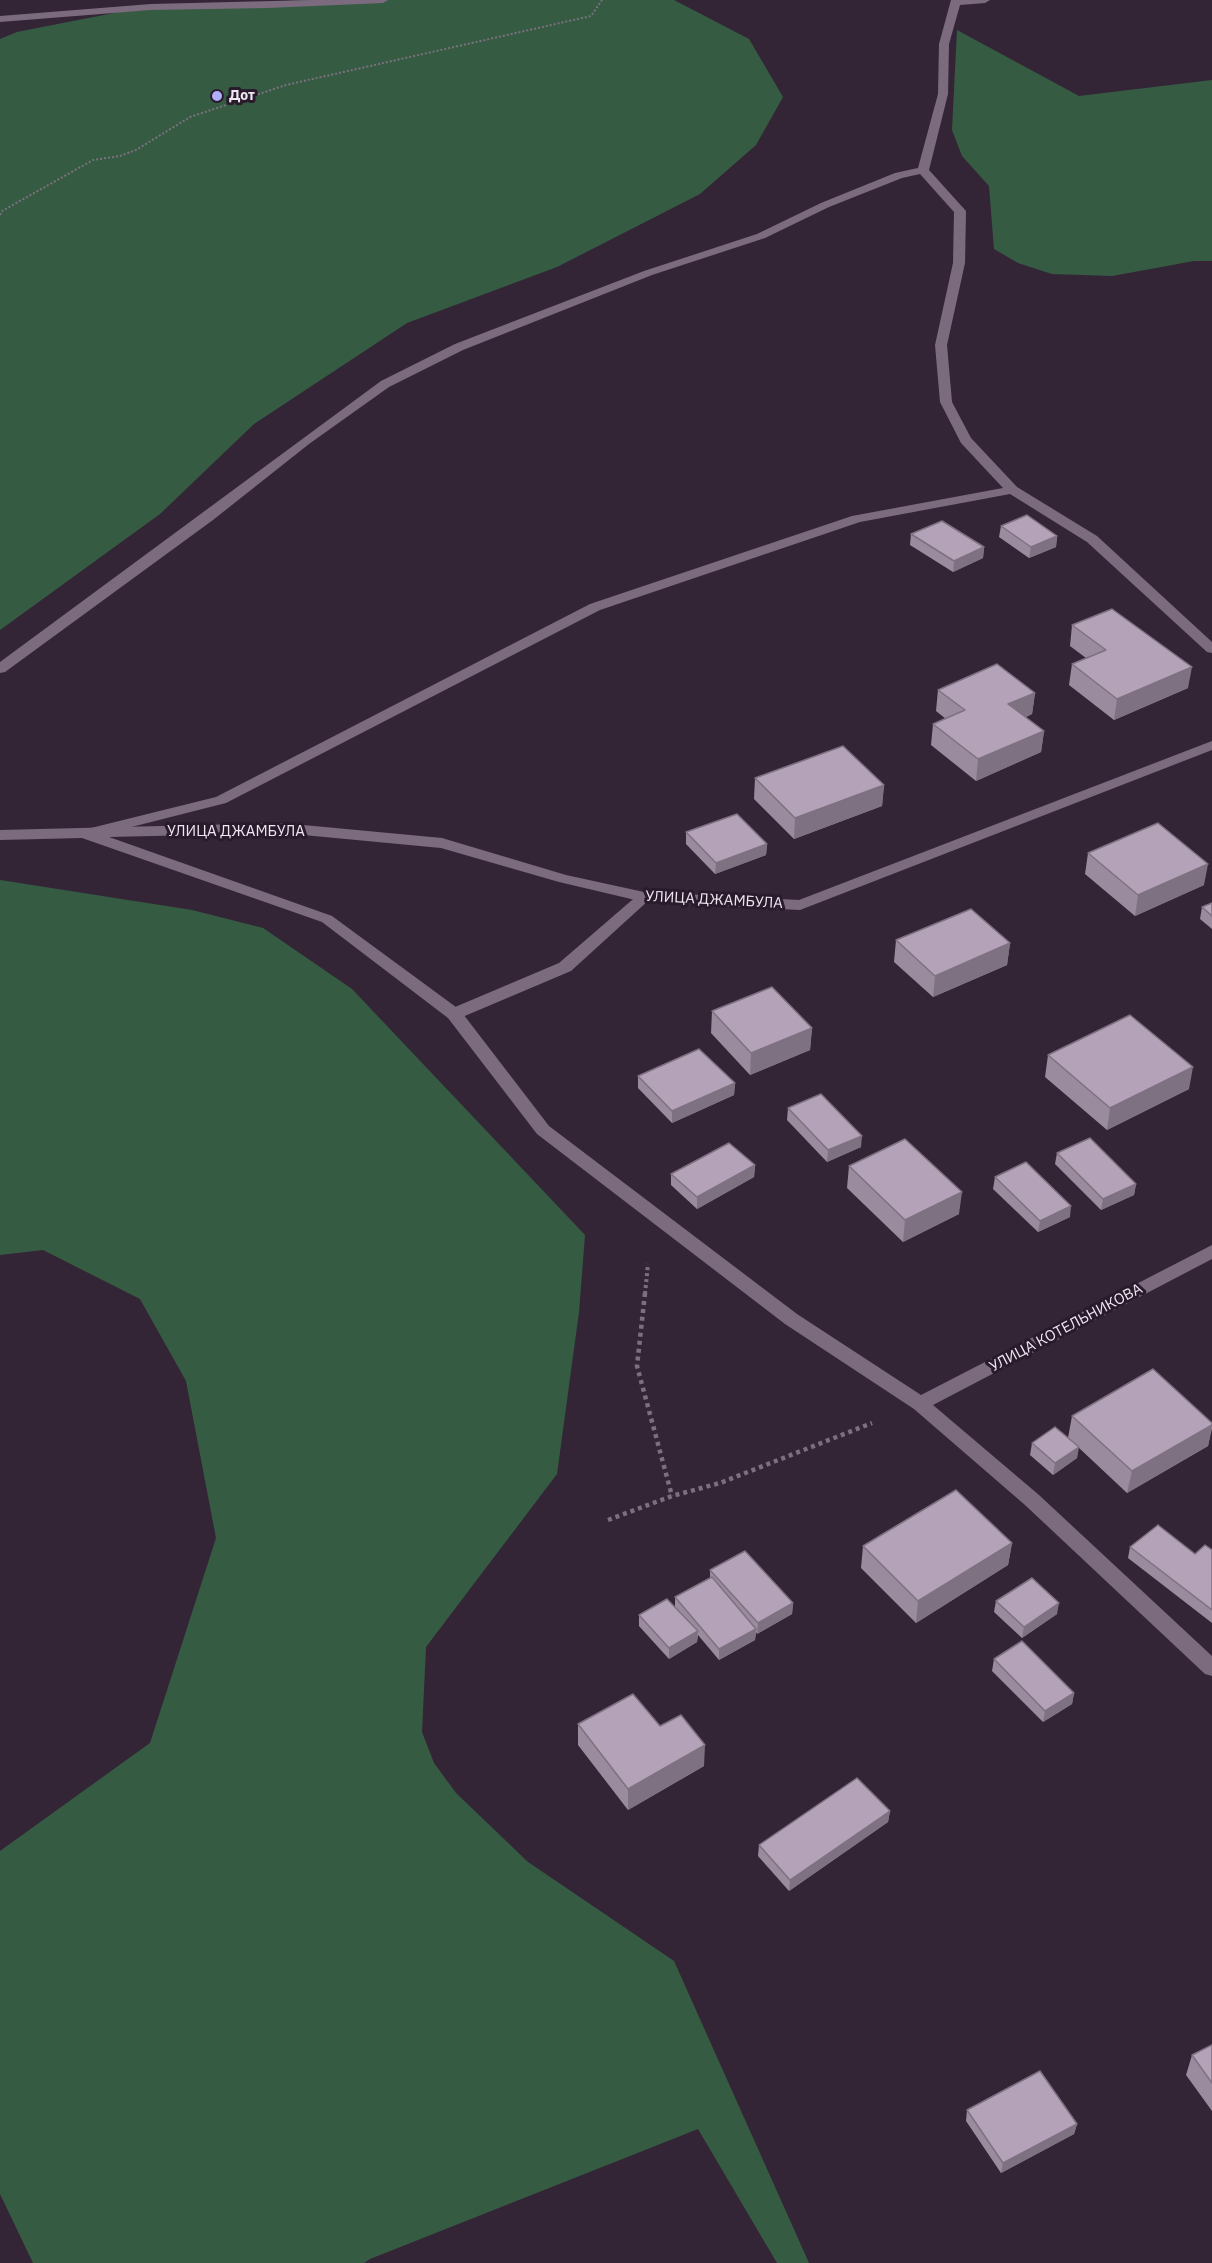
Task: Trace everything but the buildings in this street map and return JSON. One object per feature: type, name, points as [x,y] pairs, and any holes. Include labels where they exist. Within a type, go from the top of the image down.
[{"type":"street","points":[[0,19],[150,6],[267,5],[382,0]]},
{"type":"street","points":[[923,170],[943,94],[944,44],[955,1],[985,0]]},
{"type":"street","points":[[923,170],[960,211],[959,263],[941,345],[946,402],[965,440],[1012,490],[1092,539],[1212,649]]},
{"type":"street","points":[[0,669],[385,384],[459,347],[648,273],[760,236],[825,205],[899,175],[923,170]]},
{"type":"street","points":[[0,835],[86,834],[221,800],[595,607],[857,519],[1012,490]]},
{"type":"street","name":"УЛИЦА ДЖАМБУЛА","points":[[86,834],[282,828],[442,843],[564,879],[644,897],[801,905],[1212,745]]},
{"type":"street","points":[[86,834],[327,919],[454,1014],[543,1130],[791,1319],[920,1404],[1032,1500],[1212,1668]]},
{"type":"street","points":[[454,1014],[565,967],[644,897]]},
{"type":"street","name":"УЛИЦА КОТЕЛЬНИКОВА","points":[[920,1404],[1212,1251]]},
{"type":"path","points":[[0,215],[2,211],[93,160],[120,156],[136,150],[190,117],[286,85],[591,15],[602,0]]},
{"type":"path","points":[[654,1215],[637,1366],[672,1496]]},
{"type":"path","points":[[608,1520],[672,1496],[720,1483],[920,1404]]},
{"type":"green space","points":[[303,0],[674,0],[749,39],[783,97],[756,145],[700,194],[557,267],[407,323],[254,424],[160,514],[0,630],[0,39],[17,32],[119,12]]},
{"type":"green space","points":[[957,30],[1079,96],[1212,80],[1212,261],[1194,261],[1112,276],[1052,274],[1018,263],[994,249],[989,186],[962,156],[952,130]]},
{"type":"green space","points":[[0,880],[192,910],[263,928],[352,989],[585,1235],[579,1312],[557,1474],[426,1647],[422,1732],[434,1763],[456,1793],[528,1862],[674,1961],[809,2263],[777,2263],[698,2129],[364,2263],[33,2263],[0,2194],[0,1851],[150,1743],[216,1538],[186,1381],[140,1299],[43,1250],[0,1255]]},
{"type":"place","name":"Дот","points":[[217,96]]}]
